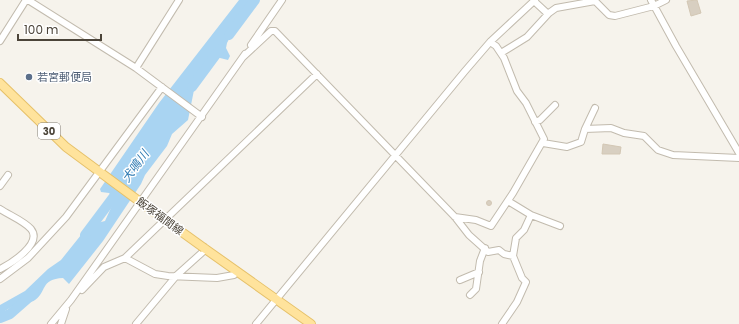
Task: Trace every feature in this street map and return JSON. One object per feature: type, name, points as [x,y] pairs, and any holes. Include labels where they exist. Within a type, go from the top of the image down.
[{"type":"main road","name":"飯塚福間線","points":[[0,83],[66,147],[141,203],[311,324]]},
{"type":"street","points":[[0,41],[27,0],[136,68],[202,116]]},
{"type":"street","points":[[136,68],[179,0]]},
{"type":"street","points":[[61,324],[66,308],[282,0]]},
{"type":"street","points":[[256,324],[490,42],[534,0],[548,14]]},
{"type":"street","points":[[501,53],[527,37],[548,14],[556,8],[595,1],[609,15],[615,16],[652,3],[666,0]]},
{"type":"street","points":[[652,3],[737,142],[739,153]]},
{"type":"street","points":[[243,57],[266,34],[271,30],[275,31],[456,217],[469,235],[488,252],[499,250],[504,254],[513,256]]},
{"type":"street","points":[[456,217],[476,220],[491,226],[508,201],[544,139],[517,91],[501,53],[490,42]]},
{"type":"street","points":[[51,324],[104,267],[125,258],[317,74]]},
{"type":"street","points":[[0,279],[66,217],[100,173],[162,87]]},
{"type":"street","points":[[535,122],[540,120],[555,104]]},
{"type":"street","points":[[543,143],[567,147],[581,142],[595,108]]},
{"type":"street","points":[[585,130],[611,128],[624,133],[644,136],[658,150],[673,155],[739,158]]},
{"type":"street","points":[[0,186],[8,175]]},
{"type":"street","points":[[508,201],[531,215],[560,226]]},
{"type":"street","points":[[0,209],[32,231],[33,240],[25,256],[0,270]]},
{"type":"street","points":[[502,324],[517,302],[526,282],[522,278],[513,256],[516,238],[524,230],[531,215]]},
{"type":"street","points":[[136,324],[177,275],[205,248]]},
{"type":"street","points":[[470,295],[476,289],[480,260],[485,248]]},
{"type":"street","points":[[125,258],[155,274],[217,278],[234,275],[237,271]]},
{"type":"street","points":[[460,280],[479,272]]},
{"type":"water","points":[[239,0],[259,0],[239,20],[227,43],[226,48],[230,56],[228,60],[216,57],[204,66],[194,90],[188,120],[172,134],[167,146],[145,175],[141,184],[103,241],[69,284],[63,278],[51,281],[47,283],[39,297],[35,300],[20,303],[0,314],[0,305],[25,291],[48,269],[61,260],[89,225],[105,221],[115,199],[109,193],[101,192],[100,189],[159,103]]},
{"type":"building","points":[[697,0],[701,13],[691,16],[687,1]]},
{"type":"building","points":[[603,144],[621,147],[620,154],[602,154]]},
{"type":"building","points":[[489,200],[492,203],[489,206],[486,203]]},
{"type":"waterway","name":"犬鳴川","points":[[229,35],[255,0]]},
{"type":"waterway","name":"犬鳴川","points":[[192,87],[220,49]]},
{"type":"waterway","name":"犬鳴川","points":[[85,235],[121,187]]},
{"type":"waterway","name":"犬鳴川","points":[[0,318],[10,314],[34,293]]},
{"type":"place","name":"若宮郵便局","points":[[29,77]]}]
